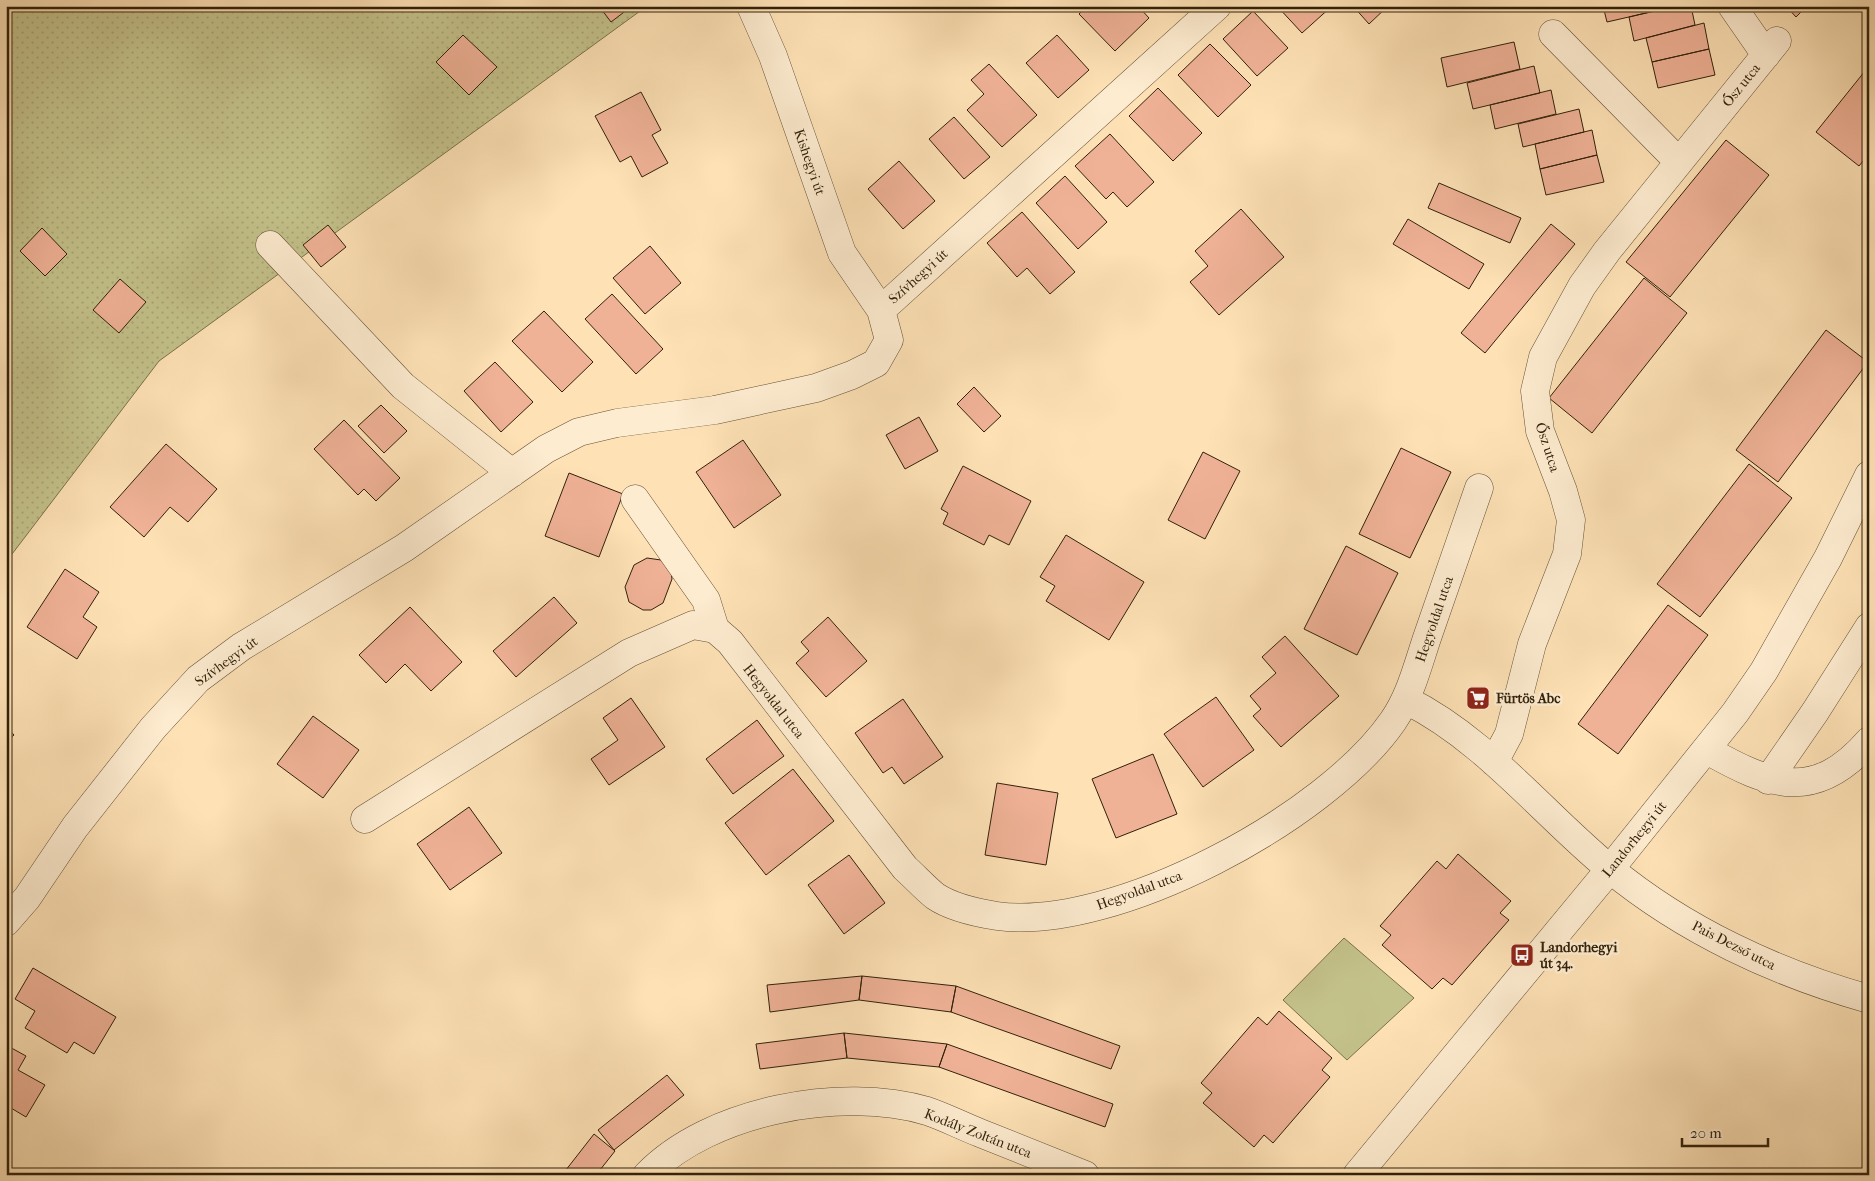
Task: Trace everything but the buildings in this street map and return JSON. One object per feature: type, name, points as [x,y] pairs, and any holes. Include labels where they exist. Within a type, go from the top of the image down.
[{"type":"street","name":"Kishegyi út","points":[[752,6],[773,56],[842,253],[881,310]]},
{"type":"street","name":"Szívhegyi út","points":[[6,922],[27,898],[75,826],[153,728],[198,679],[241,647],[404,548],[546,449],[579,432],[617,423],[715,410],[774,399],[816,388],[852,375],[876,363],[889,340],[881,310],[1216,6]]},
{"type":"street","name":"Ősz utca","points":[[1494,762],[1509,734],[1532,644],[1567,554],[1571,521],[1563,491],[1540,431],[1535,390],[1543,357],[1582,286],[1607,251],[1771,48],[1732,6]]},
{"type":"street","points":[[1553,34],[1679,162]]},
{"type":"street","points":[[270,244],[403,386],[512,473]]},
{"type":"street","name":"Landorhegyi út","points":[[1357,1175],[1707,750],[1764,671],[1828,558],[1869,475]]},
{"type":"street","name":"Hegyoldal utca","points":[[636,499],[706,600],[715,629],[730,642],[905,868],[937,897],[964,908],[998,916],[1038,916],[1081,910],[1119,900],[1197,869],[1242,845],[1333,786],[1372,749],[1406,700],[1479,488]]},
{"type":"street","points":[[364,820],[629,653],[693,625],[715,629]]},
{"type":"street","points":[[1768,780],[1815,712],[1869,627]]},
{"type":"street","points":[[1406,700],[1441,720],[1494,762],[1610,869]]},
{"type":"street","points":[[1707,750],[1735,766],[1768,780],[1796,782],[1826,777],[1852,760],[1869,741]]},
{"type":"street","name":"Pais Dezső utca","points":[[1610,869],[1662,907],[1713,937],[1762,961],[1814,983],[1869,999]]},
{"type":"street","name":"Kodály Zoltán utca","points":[[647,1175],[660,1162],[706,1135],[747,1117],[810,1103],[865,1100],[926,1111],[1085,1175]]},
{"type":"shaded area","points":[[6,6],[647,6],[159,361],[6,562]]},
{"type":"shaded area","points":[[1344,938],[1414,998],[1347,1060],[1283,1000]]},
{"type":"place","name":"Fürtös Abc","points":[[1478,698]]},
{"type":"place","name":"Landorhegyi út 34.","points":[[1522,955]]}]
